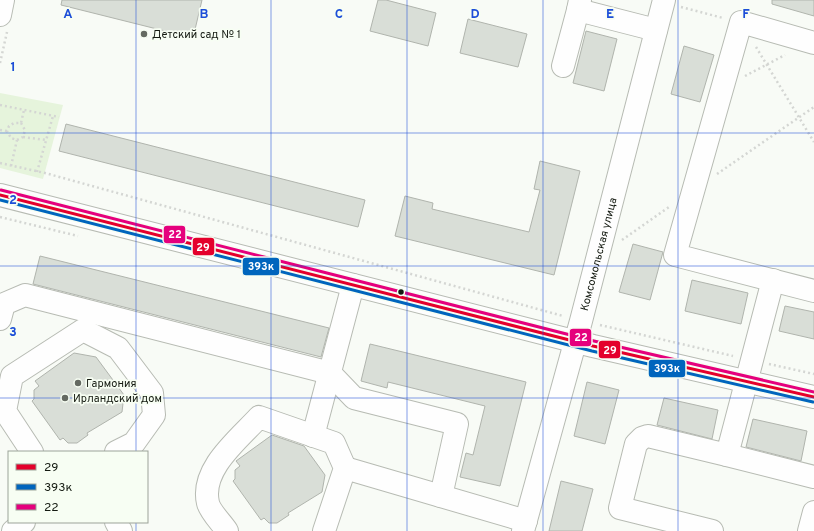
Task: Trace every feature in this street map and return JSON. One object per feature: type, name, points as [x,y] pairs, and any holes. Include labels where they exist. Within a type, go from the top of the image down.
[{"type":"street","points":[[0,15],[4,0]]},
{"type":"street","name":"Комсомольская улица","points":[[524,526],[575,342],[656,30],[672,3]]},
{"type":"street","points":[[563,66],[579,5],[656,30]]},
{"type":"street","points":[[812,42],[741,22],[675,255],[814,291]]},
{"type":"street","points":[[0,195],[575,342],[814,397]]},
{"type":"street","points":[[727,455],[772,280]]},
{"type":"street","points":[[313,436],[353,285]]},
{"type":"street","points":[[0,319],[4,304],[25,295],[330,372],[354,398],[457,424],[441,496]]},
{"type":"street","points":[[97,338],[102,314]]},
{"type":"street","points":[[31,451],[5,411],[4,395],[12,376],[83,330],[118,348],[152,393],[154,415],[134,444],[118,451]]},
{"type":"street","points":[[227,531],[208,504],[208,484],[217,462],[259,417],[334,443],[345,468],[324,531]]},
{"type":"street","points":[[712,531],[620,508],[636,444],[642,438],[648,436],[814,477]]},
{"type":"street","points":[[345,468],[441,496],[524,526]]},
{"type":"street","points":[[13,531],[23,523]]},
{"type":"path","points":[[672,3],[741,22]]},
{"type":"path","points":[[722,88],[812,42]]},
{"type":"path","points":[[756,46],[814,142]]},
{"type":"path","points":[[0,105],[59,117]]},
{"type":"path","points":[[23,137],[25,130],[21,123],[24,110]]},
{"type":"path","points":[[37,172],[52,116]]},
{"type":"path","points":[[7,131],[9,126],[14,123],[21,123]]},
{"type":"path","points":[[0,130],[7,131]]},
{"type":"path","points":[[7,131],[11,138],[17,140],[23,137],[46,140]]},
{"type":"path","points":[[11,166],[17,140]]},
{"type":"path","points":[[0,163],[563,316]]},
{"type":"path","points":[[598,325],[814,374]]},
{"type":"green space","points":[[0,93],[63,105],[43,179],[0,168]]},
{"type":"building","points":[[62,0],[202,0],[193,38],[61,5]]},
{"type":"building","points":[[378,0],[386,0],[436,13],[428,46],[370,31]]},
{"type":"building","points":[[772,0],[814,0],[814,16],[772,4]]},
{"type":"building","points":[[468,19],[527,34],[518,67],[460,53]]},
{"type":"building","points":[[586,31],[617,39],[604,91],[573,83]]},
{"type":"building","points":[[684,46],[714,55],[700,102],[671,94]]},
{"type":"building","points":[[66,124],[365,200],[358,227],[59,151]]},
{"type":"building","points":[[540,161],[580,171],[554,275],[395,236],[405,196],[433,203],[432,209],[529,232],[540,190],[534,189]]},
{"type":"building","points":[[633,244],[663,252],[650,300],[619,292]]},
{"type":"building","points":[[40,256],[329,328],[321,357],[33,284]]},
{"type":"building","points":[[692,280],[748,293],[741,324],[685,311]]},
{"type":"building","points":[[785,306],[814,312],[814,339],[779,331]]},
{"type":"building","points":[[370,344],[526,382],[500,486],[460,477],[466,453],[473,455],[485,406],[388,382],[387,388],[361,381]]},
{"type":"building","points":[[74,353],[96,357],[124,395],[122,412],[87,433],[88,435],[77,443],[68,443],[63,438],[60,440],[32,401],[34,399],[34,390],[39,386],[35,381]]},
{"type":"building","points":[[587,382],[619,390],[605,444],[574,436]]},
{"type":"building","points":[[664,398],[718,410],[712,439],[657,425]]},
{"type":"building","points":[[753,419],[807,431],[801,461],[746,447]]},
{"type":"building","points":[[272,435],[304,446],[325,475],[322,492],[288,513],[289,515],[277,523],[269,523],[264,518],[261,520],[233,481],[235,479],[235,470],[240,466],[236,461]]},
{"type":"building","points":[[561,481],[593,489],[582,531],[549,531]]},
{"type":"transit line","name":"22","points":[[1,190],[594,341],[814,392]]},
{"type":"transit line","name":"29","points":[[0,195],[593,346],[814,397]]},
{"type":"transit line","name":"393к","points":[[0,200],[592,351],[813,402]]},
{"type":"place","name":"Детский сад № 1","points":[[144,34]]},
{"type":"place","name":"Гармония","points":[[78,383]]},
{"type":"place","name":"Ирландский дом","points":[[65,398]]}]
